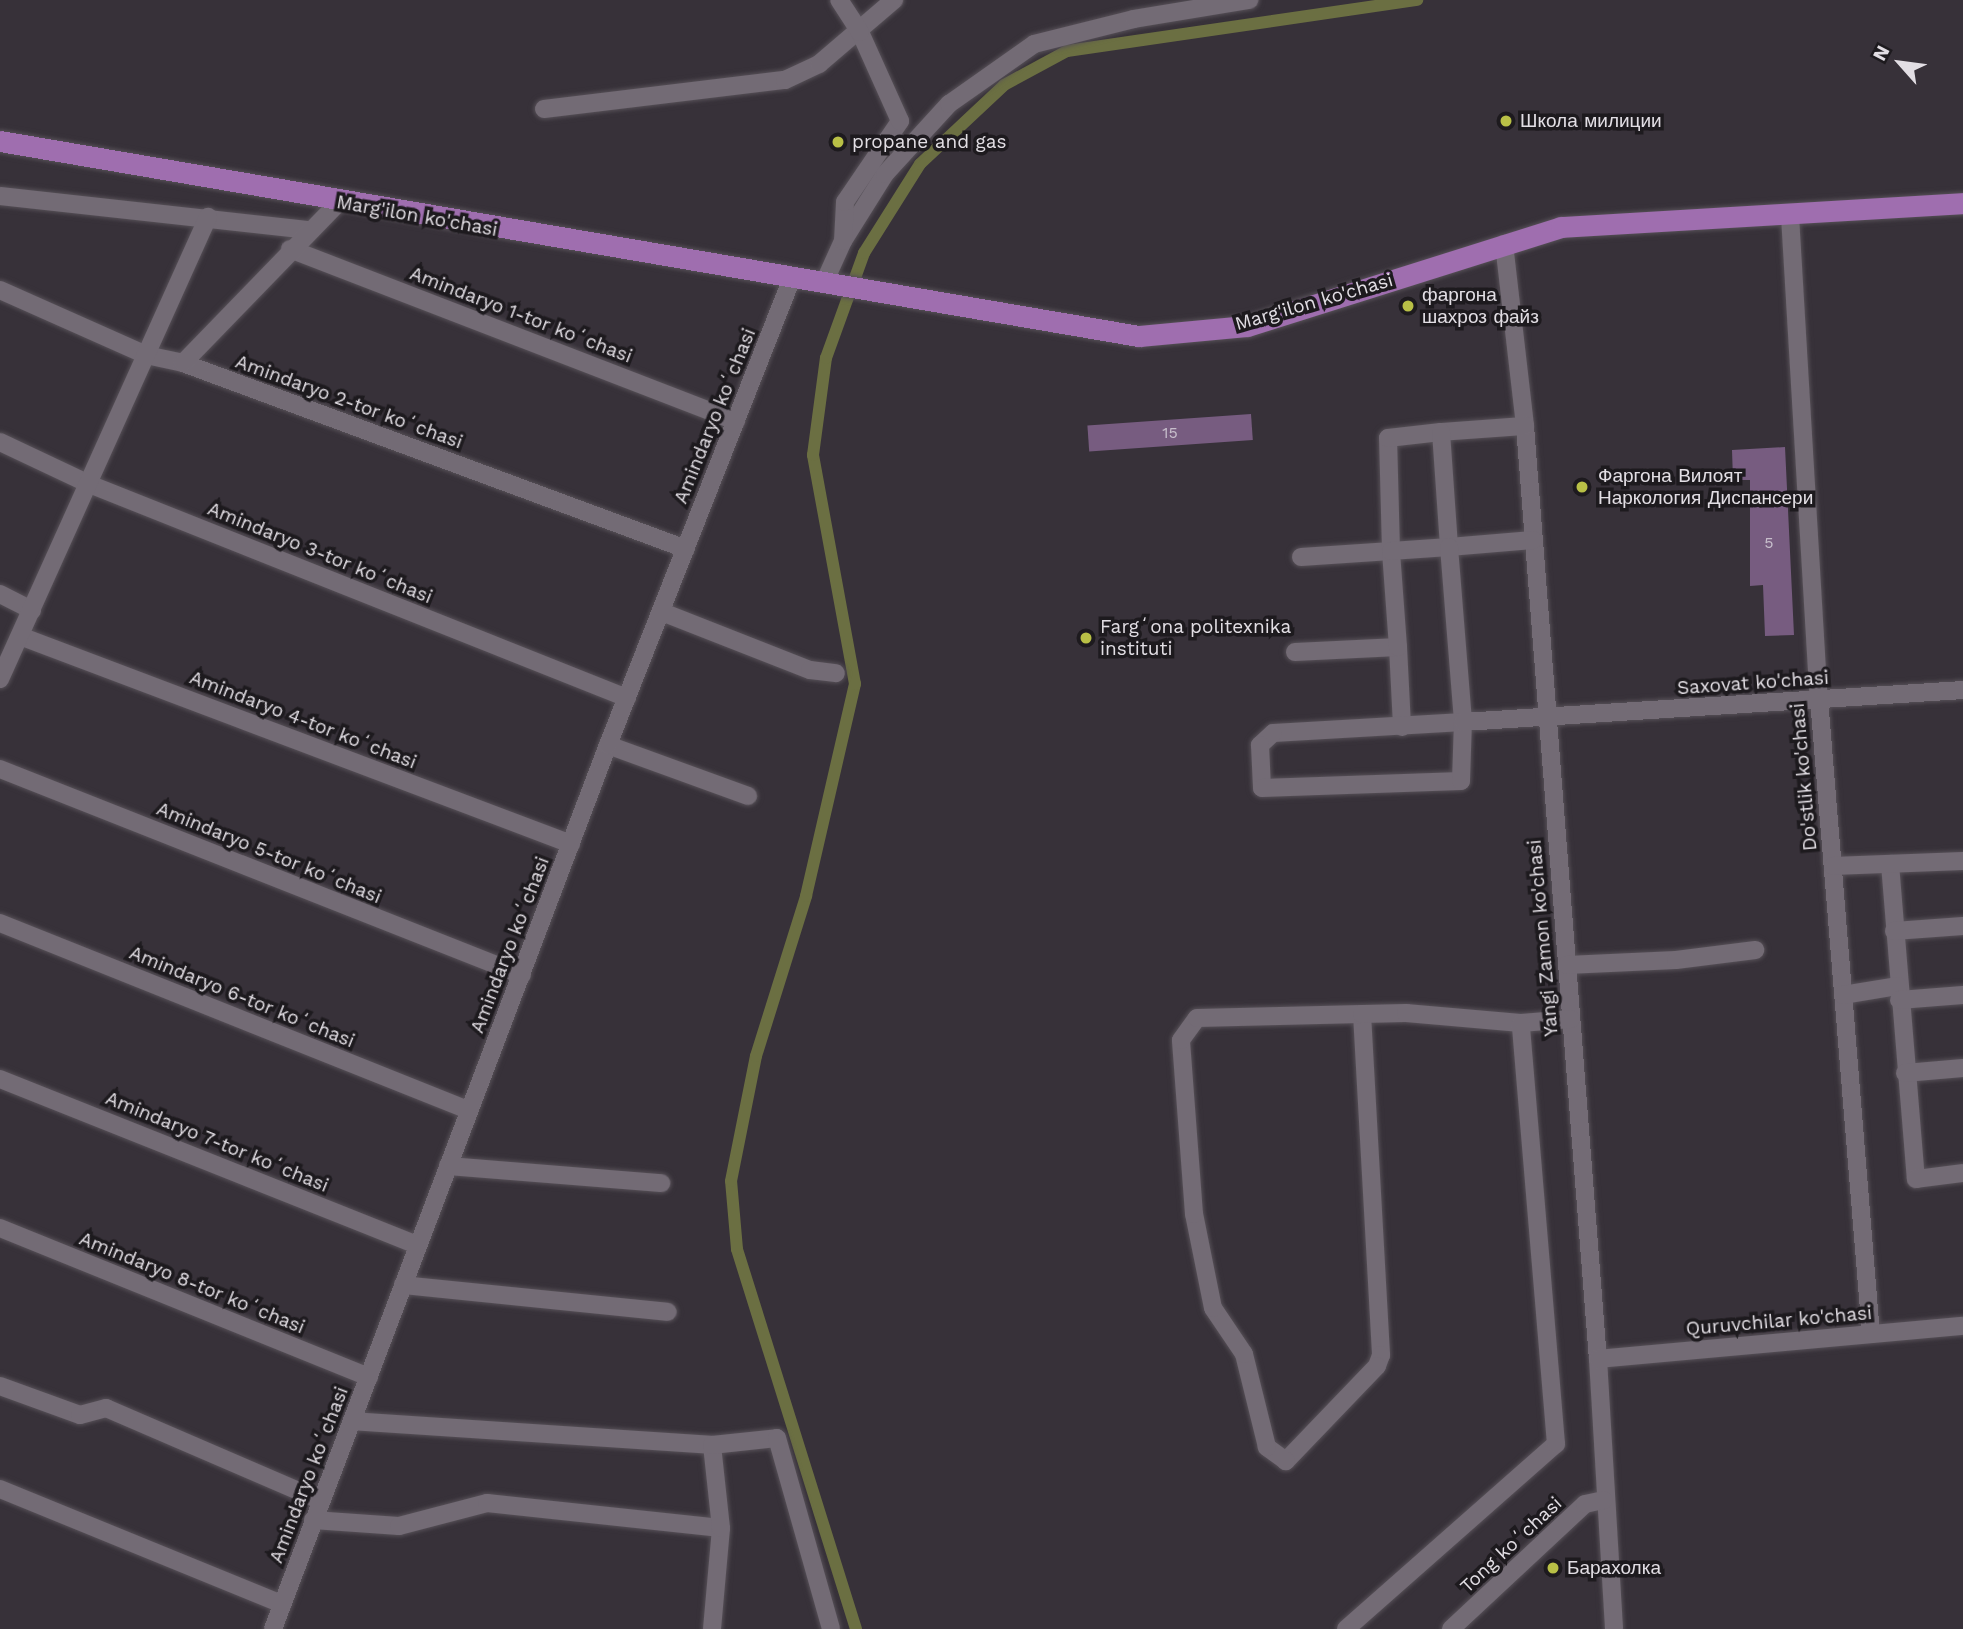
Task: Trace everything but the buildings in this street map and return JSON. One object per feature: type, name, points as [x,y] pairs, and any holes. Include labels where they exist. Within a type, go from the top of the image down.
[{"type":"main road","name":"Marg'ilon ko'chasi","points":[[0,141],[338,203],[1139,336],[1247,326],[1561,227],[1790,216],[1963,203]]},
{"type":"street","points":[[830,284],[843,241],[845,202],[900,121],[860,32],[839,0]]},
{"type":"street","points":[[544,109],[785,80],[819,64],[860,32],[894,0]]},
{"type":"street","points":[[843,241],[885,174],[949,104],[1034,44],[1134,19],[1249,0]]},
{"type":"street","points":[[0,196],[307,230]]},
{"type":"street","points":[[183,363],[307,230],[338,203]]},
{"type":"street","name":"Do'stlik ko'chasi","points":[[1790,216],[1819,699],[1871,1334]]},
{"type":"street","points":[[0,679],[208,217]]},
{"type":"street","name":"Yangi Zamon ko'chasi","points":[[1504,244],[1525,426],[1545,718],[1598,1359],[1604,1500],[1614,1629]]},
{"type":"street","name":"Amindaryo 1-tor koʻchasi","points":[[290,249],[736,421]]},
{"type":"street","name":"Amindaryo koʻchasi","points":[[273,1629],[608,745],[792,278]]},
{"type":"street","name":"Amindaryo 2-tor koʻchasi","points":[[0,290],[146,355],[183,363],[685,549]]},
{"type":"street","points":[[1402,727],[1391,551],[1388,438],[1525,426]]},
{"type":"street","points":[[1441,432],[1463,722]]},
{"type":"street","name":"Amindaryo 3-tor koʻchasi","points":[[0,442],[89,484],[627,698]]},
{"type":"street","points":[[1301,557],[1533,540]]},
{"type":"street","points":[[0,594],[32,610]]},
{"type":"street","points":[[662,612],[810,670],[836,673]]},
{"type":"street","name":"Amindaryo 4-tor koʻchasi","points":[[20,636],[571,844]]},
{"type":"street","points":[[1295,652],[1398,647]]},
{"type":"street","name":"Saxovat ko'chasi","points":[[1463,722],[1461,781],[1262,788],[1262,737],[1463,722],[1963,690]]},
{"type":"street","points":[[608,745],[748,796]]},
{"type":"street","name":"Amindaryo 5-tor koʻchasi","points":[[0,769],[522,975]]},
{"type":"street","points":[[1832,866],[1963,861]]},
{"type":"street","points":[[1890,864],[1905,1073],[1916,1179],[1963,1173]]},
{"type":"street","name":"Amindaryo 6-tor koʻchasi","points":[[0,923],[468,1110]]},
{"type":"street","points":[[1895,932],[1963,926]]},
{"type":"street","points":[[1567,965],[1755,950]]},
{"type":"street","points":[[1843,995],[1963,995]]},
{"type":"street","points":[[1362,1014],[1381,1354],[1377,1366],[1286,1461],[1267,1447],[1244,1354],[1213,1308],[1194,1214],[1181,1040],[1197,1018],[1362,1014],[1521,1023],[1571,1019]]},
{"type":"street","points":[[1346,1629],[1556,1444],[1521,1023]]},
{"type":"street","points":[[1905,1073],[1963,1068]]},
{"type":"street","name":"Amindaryo 7-tor koʻchasi","points":[[0,1079],[417,1245]]},
{"type":"street","points":[[448,1166],[661,1183]]},
{"type":"street","name":"Amindaryo 8-tor koʻchasi","points":[[0,1228],[369,1377]]},
{"type":"street","points":[[403,1285],[668,1312]]},
{"type":"street","name":"Quruvchilar ko'chasi","points":[[1598,1359],[1963,1326]]},
{"type":"street","points":[[0,1386],[80,1415],[106,1408],[320,1500]]},
{"type":"street","points":[[352,1421],[712,1444],[777,1438],[831,1629]]},
{"type":"street","points":[[712,1444],[721,1528],[712,1629]]},
{"type":"street","points":[[0,1489],[282,1604]]},
{"type":"street","name":"Tong koʻchasi","points":[[1451,1629],[1585,1504],[1604,1500]]},
{"type":"street","points":[[313,1520],[400,1525],[487,1503],[721,1528]]},
{"type":"street","points":[[273,1629],[280,1629]]},
{"type":"waterway","points":[[856,1629],[737,1249],[731,1181],[756,1056],[806,896],[855,684],[813,455],[826,358],[864,253],[920,164],[1004,85],[1067,51],[1417,0]]},
{"type":"place","name":"Школа милиции","points":[[1506,121]]},
{"type":"place","name":"propane and gas","points":[[838,142]]},
{"type":"place","name":"фаргона шахроз файз","points":[[1408,306]]},
{"type":"place","name":"Фаргона Вилоят Наркология Диспансери","points":[[1582,487]]},
{"type":"place","name":"Fargʻona politexnika instituti","points":[[1086,638]]},
{"type":"place","name":"Барахолка","points":[[1553,1568]]}]
